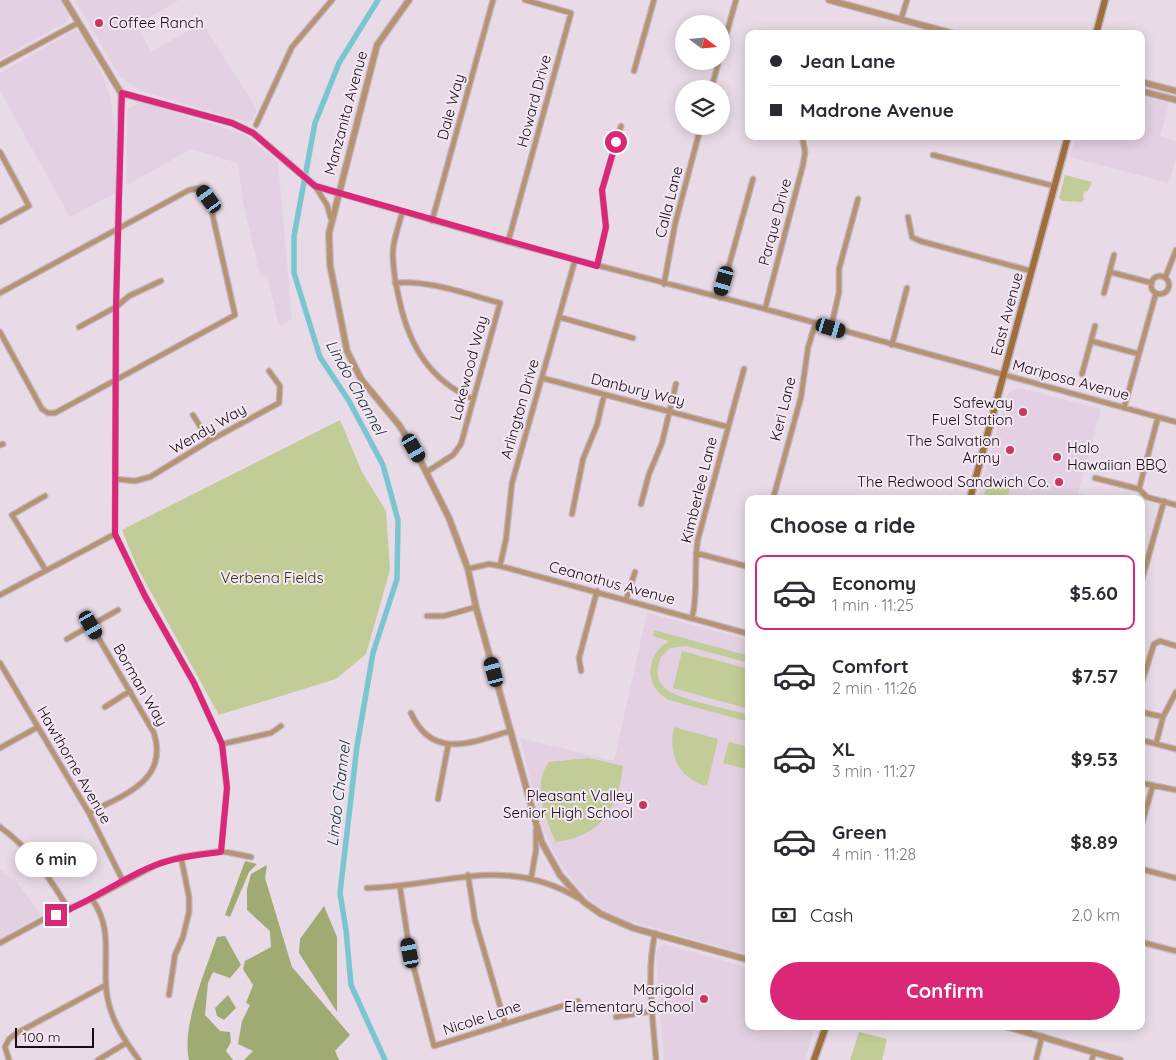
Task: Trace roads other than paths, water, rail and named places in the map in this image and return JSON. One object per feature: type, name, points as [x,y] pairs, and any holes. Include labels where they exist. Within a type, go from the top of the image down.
[{"type":"main road","points":[[1097,30],[1105,0]]},
{"type":"main road","name":"East Avenue","points":[[971,495],[1067,140]]},
{"type":"main road","points":[[814,1060],[825,1030]]},
{"type":"street","points":[[65,0],[122,93],[116,307],[115,534],[145,596],[194,683],[222,744],[227,788],[221,852]]},
{"type":"street","points":[[256,125],[292,47],[332,0]]},
{"type":"street","name":"Manzanita Avenue","points":[[409,0],[377,45],[329,233],[330,265],[347,351],[361,379],[399,425],[428,471],[450,518],[468,569],[476,607],[542,843],[555,867],[584,902],[616,922],[745,959]]},
{"type":"street","name":"Dale Way","points":[[432,221],[493,0]]},
{"type":"street","name":"Howard Drive","points":[[508,242],[571,13],[525,0]]},
{"type":"street","points":[[634,71],[654,0]]},
{"type":"street","points":[[730,21],[736,0]]},
{"type":"street","points":[[829,0],[941,30]]},
{"type":"street","points":[[901,19],[906,0]]},
{"type":"street","points":[[0,66],[78,23]]},
{"type":"street","points":[[1145,83],[1176,91]]},
{"type":"street","points":[[1145,92],[1176,100]]},
{"type":"street","name":"Mariposa Avenue","points":[[122,93],[232,123],[253,133],[281,159],[315,186],[402,213],[664,284],[765,309],[1176,422]]},
{"type":"street","points":[[597,266],[606,227],[602,190],[621,126]]},
{"type":"street","name":"Calla Lane","points":[[664,284],[675,224],[699,135]]},
{"type":"street","name":"Parque Drive","points":[[765,309],[804,165],[806,152],[803,141]]},
{"type":"street","points":[[0,152],[29,206],[0,222]]},
{"type":"street","points":[[932,155],[1054,186]]},
{"type":"street","points":[[720,298],[753,178]]},
{"type":"street","points":[[315,186],[327,205],[332,219]]},
{"type":"street","points":[[0,293],[189,190],[201,188],[209,199],[235,315],[117,378],[62,410],[48,413],[42,409],[0,332]]},
{"type":"street","points":[[831,328],[839,292],[838,269],[858,199]]},
{"type":"street","points":[[402,213],[393,248],[395,283],[405,326],[423,361],[446,384],[458,393],[473,399]]},
{"type":"street","points":[[908,217],[910,232],[915,239],[1031,272]]},
{"type":"street","points":[[1156,293],[1166,292],[1168,284],[1165,278],[1176,250]]},
{"type":"street","points":[[1104,293],[1114,255]]},
{"type":"street","name":"Arlington Drive","points":[[500,566],[509,525],[509,499],[512,483],[575,260]]},
{"type":"street","points":[[1110,272],[1152,283]]},
{"type":"street","points":[[1156,293],[1152,289],[1152,283],[1158,277],[1165,278]]},
{"type":"street","points":[[79,327],[116,307],[129,296],[161,281]]},
{"type":"street","name":"Lakewood Way","points":[[395,283],[411,282],[434,286],[500,303],[461,444],[453,455],[428,471]]},
{"type":"street","points":[[1168,284],[1175,284]]},
{"type":"street","points":[[892,345],[907,288]]},
{"type":"street","points":[[1124,408],[1156,293]]},
{"type":"street","points":[[559,317],[633,338]]},
{"type":"street","name":"Keri Lane","points":[[774,495],[801,397],[808,348],[815,324]]},
{"type":"street","points":[[1082,374],[1095,326]]},
{"type":"street","points":[[1091,341],[1139,354]]},
{"type":"street","name":"Kimberlee Lane","points":[[692,618],[697,593],[696,552],[744,369]]},
{"type":"street","name":"Wendy Way","points":[[116,478],[135,481],[150,478],[209,441],[279,403],[280,386],[269,371]]},
{"type":"street","name":"Danbury Way","points":[[542,378],[670,410],[728,427]]},
{"type":"street","points":[[641,504],[649,474],[662,443],[676,384]]},
{"type":"street","points":[[572,514],[583,459],[597,425],[604,395]]},
{"type":"street","points":[[193,416],[209,441]]},
{"type":"street","points":[[1140,489],[1158,417]]},
{"type":"street","points":[[1095,478],[1140,489],[1144,495]]},
{"type":"street","points":[[44,496],[12,515],[45,569]]},
{"type":"street","points":[[1145,496],[1176,505]]},
{"type":"street","points":[[1145,569],[1164,501]]},
{"type":"street","points":[[0,595],[45,569],[115,534]]},
{"type":"street","points":[[696,552],[745,566]]},
{"type":"street","name":"Ceanothus Avenue","points":[[468,569],[489,564],[500,566],[745,633]]},
{"type":"street","points":[[626,600],[634,572]]},
{"type":"street","points":[[581,671],[579,658],[597,591]]},
{"type":"street","points":[[427,616],[444,616],[476,607]]},
{"type":"street","points":[[67,639],[118,610]]},
{"type":"street","name":"Borman Way","points":[[89,813],[141,784],[148,777],[157,760],[158,752],[154,733],[91,625]]},
{"type":"street","points":[[1145,672],[1154,644],[1160,641],[1176,646]]},
{"type":"street","name":"Hawthorne Avenue","points":[[0,663],[89,813],[123,881]]},
{"type":"street","points":[[0,676],[5,673]]},
{"type":"street","points":[[105,707],[130,691]]},
{"type":"street","points":[[1156,744],[1163,717],[1176,692]]},
{"type":"street","points":[[411,713],[423,732],[448,746],[464,744],[510,731]]},
{"type":"street","points":[[1145,713],[1163,717]]},
{"type":"street","points":[[222,744],[270,733],[281,726]]},
{"type":"street","points":[[0,748],[38,727]]},
{"type":"street","points":[[1145,741],[1176,749]]},
{"type":"street","points":[[438,799],[448,746]]},
{"type":"street","points":[[1145,784],[1176,790]]},
{"type":"street","points":[[1145,813],[1153,785]]},
{"type":"street","points":[[531,879],[536,850],[536,823]]},
{"type":"street","points":[[0,827],[18,840],[38,861],[69,910]]},
{"type":"street","points":[[0,944],[44,919],[92,899],[145,870],[181,857],[221,852],[251,857]]},
{"type":"street","points":[[169,995],[175,955],[188,924],[189,897],[181,857]]},
{"type":"street","points":[[1145,870],[1176,878]]},
{"type":"street","points":[[367,888],[400,887],[468,875],[490,874],[531,879],[570,894],[584,902]]},
{"type":"street","points":[[468,875],[474,920],[506,1023]]},
{"type":"street","name":"Nicole Lane","points":[[400,887],[410,953],[434,1046],[469,1037],[506,1023],[578,1001]]},
{"type":"street","points":[[92,899],[105,926],[106,985],[112,1016],[126,1043],[139,1060]]},
{"type":"street","points":[[655,934],[650,955],[656,1060]]},
{"type":"street","points":[[1145,943],[1176,951]]},
{"type":"street","points":[[9,1060],[5,1046],[9,1039],[106,985]]},
{"type":"street","points":[[616,1017],[653,1011]]},
{"type":"street","points":[[1030,1030],[1042,1036],[1120,1060]]},
{"type":"street","points":[[1036,1060],[1042,1036]]},
{"type":"street","points":[[98,1060],[126,1043]]},
{"type":"street","points":[[1092,1060],[1094,1053]]},
{"type":"waterway","name":"Lindo Channel","points":[[378,0],[339,63],[315,123],[294,236],[294,273],[320,357],[349,401],[383,465],[398,520],[397,579],[373,653],[357,746],[340,893],[346,930],[351,985],[385,1060]]},
{"type":"place","name":"Coffee Ranch","points":[[99,23]]},
{"type":"place","name":"Safeway Fuel Station","points":[[1023,412]]},
{"type":"place","name":"The Salvation Army","points":[[1010,450]]},
{"type":"place","name":"Halo Hawaiian BBQ","points":[[1057,457]]},
{"type":"place","name":"The Redwood Sandwich Co.","points":[[1059,482]]},
{"type":"place","name":"Pleasant Valley Senior High School","points":[[643,805]]},
{"type":"place","name":"Marigold Elementary School","points":[[704,999]]},
{"type":"park label","name":"Verbena Fields","points":[[272,578]]}]
